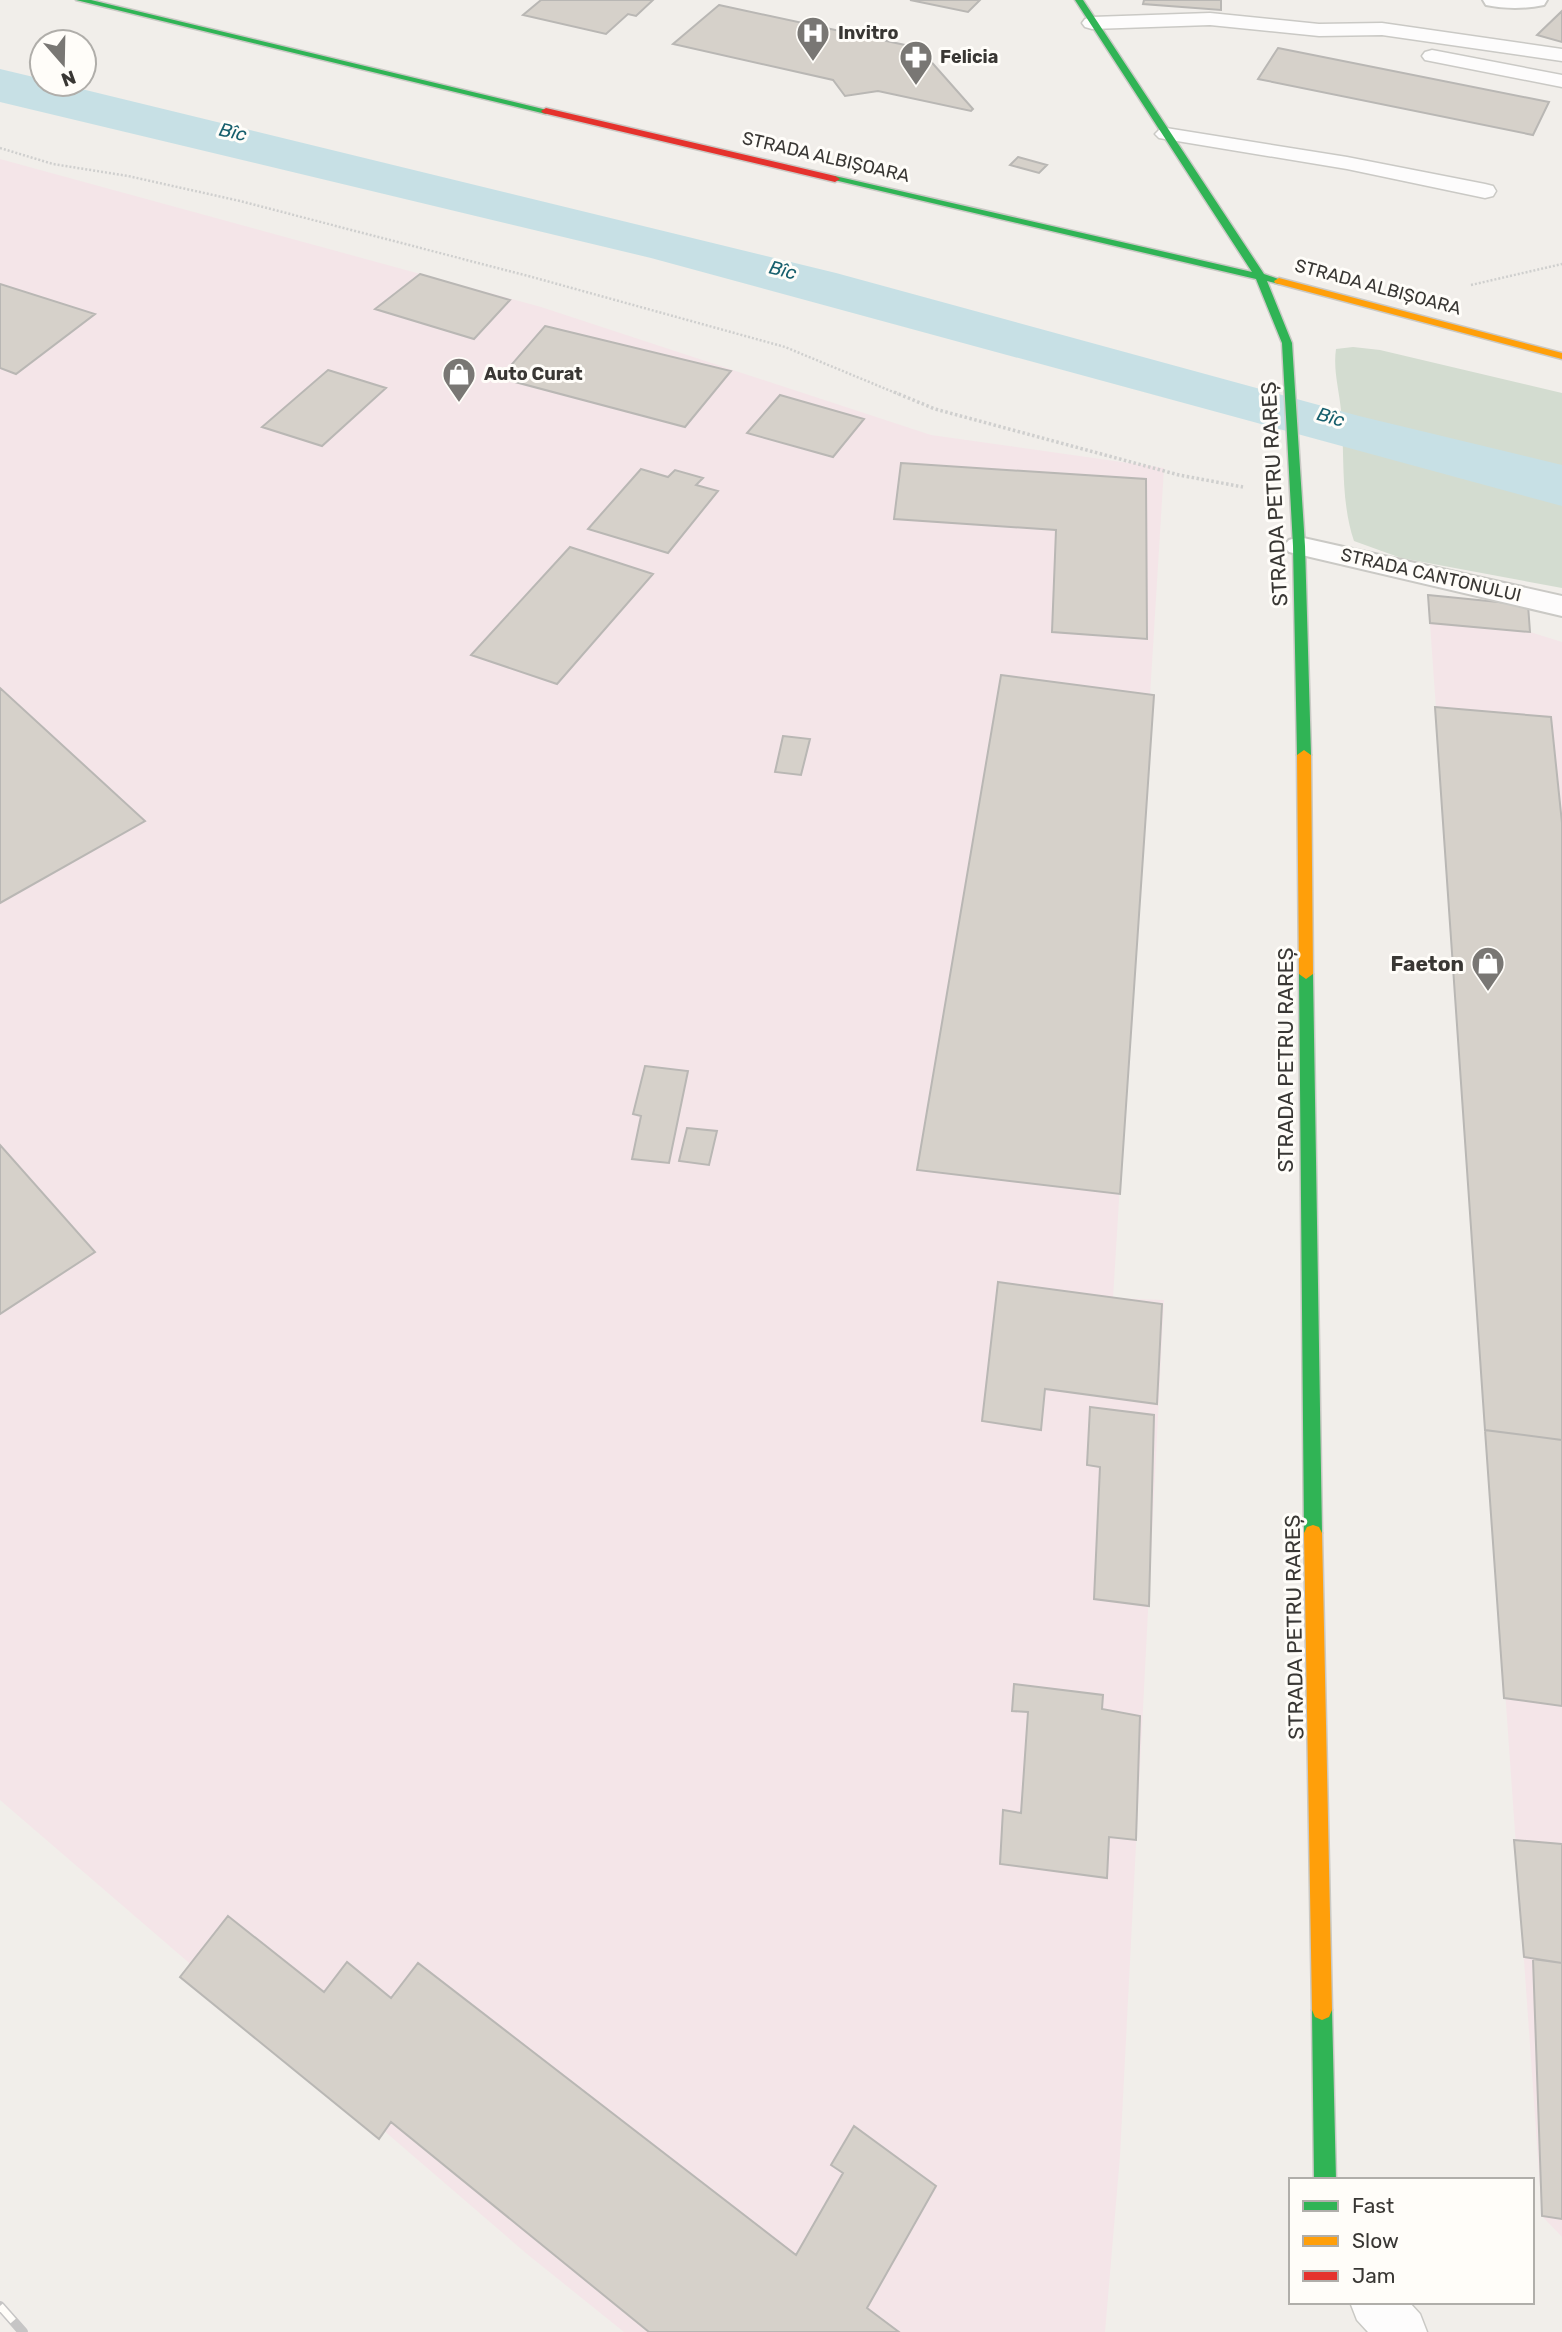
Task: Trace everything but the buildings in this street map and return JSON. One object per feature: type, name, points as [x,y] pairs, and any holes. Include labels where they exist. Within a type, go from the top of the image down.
[{"type":"main road","name":"STRADA ALBIȘOARA","points":[[80,0],[892,193],[1261,276],[1562,356]]},
{"type":"main road","name":"STRADA PETRU RAREȘ","points":[[1079,0],[1261,276],[1287,343],[1297,497],[1304,689],[1308,1291],[1325,2178]]},
{"type":"street","points":[[1494,0],[1534,1]]},
{"type":"street","name":"STRADA CANTONULUI","points":[[1299,546],[1562,606]]},
{"type":"lane","points":[[1092,23],[1210,19],[1269,23],[1319,30],[1386,47],[1562,82]]},
{"type":"lane","points":[[1319,30],[1382,29],[1562,55]]},
{"type":"lane","points":[[1166,134],[1347,163],[1485,191]]},
{"type":"lane","points":[[1377,2304],[1402,2332]]},
{"type":"path","points":[[0,148],[54,164],[128,176],[240,201],[416,246],[785,346],[935,409],[1179,475],[1297,497]]},
{"type":"path","points":[[1471,285],[1562,264]]},
{"type":"shaded area","points":[[0,159],[541,307],[931,435],[1164,468],[1113,1298],[1164,1300],[1120,2156],[1105,2332],[624,2332],[527,2254],[0,1800]]},
{"type":"shaded area","points":[[1353,347],[1380,350],[1562,393],[1562,588],[1401,558],[1354,541],[1345,493],[1341,410],[1335,364],[1336,349]]},
{"type":"shaded area","points":[[1428,595],[1528,605],[1530,632],[1562,642],[1562,2237],[1542,2216]]},
{"type":"water","name":"Bîc","points":[[0,69],[28,76],[28,98],[98,98],[98,93],[836,273],[1359,416],[1562,465],[1562,506],[651,258],[0,102]]},
{"type":"railway","points":[[0,2306],[23,2332]]},
{"type":"traffic: fast","points":[[80,0],[546,111]]},
{"type":"traffic: fast","points":[[1079,0],[1260,276],[1287,343],[1299,546],[1304,755]]},
{"type":"traffic: fast","points":[[835,179],[1279,281]]},
{"type":"traffic: fast","points":[[1306,974],[1313,1533]]},
{"type":"traffic: fast","points":[[1322,2010],[1325,2178]]},
{"type":"traffic: slow","points":[[1279,281],[1562,356]]},
{"type":"traffic: slow","points":[[1304,755],[1306,974]]},
{"type":"traffic: slow","points":[[1313,1533],[1322,2010]]},
{"type":"traffic: jam","points":[[546,111],[835,179]]},
{"type":"place","name":"Invitro","points":[[813,63]]},
{"type":"place","name":"Felicia","points":[[916,87]]},
{"type":"place","name":"Auto Curat","points":[[459,404]]},
{"type":"place","name":"Faeton","points":[[1488,993]]}]
